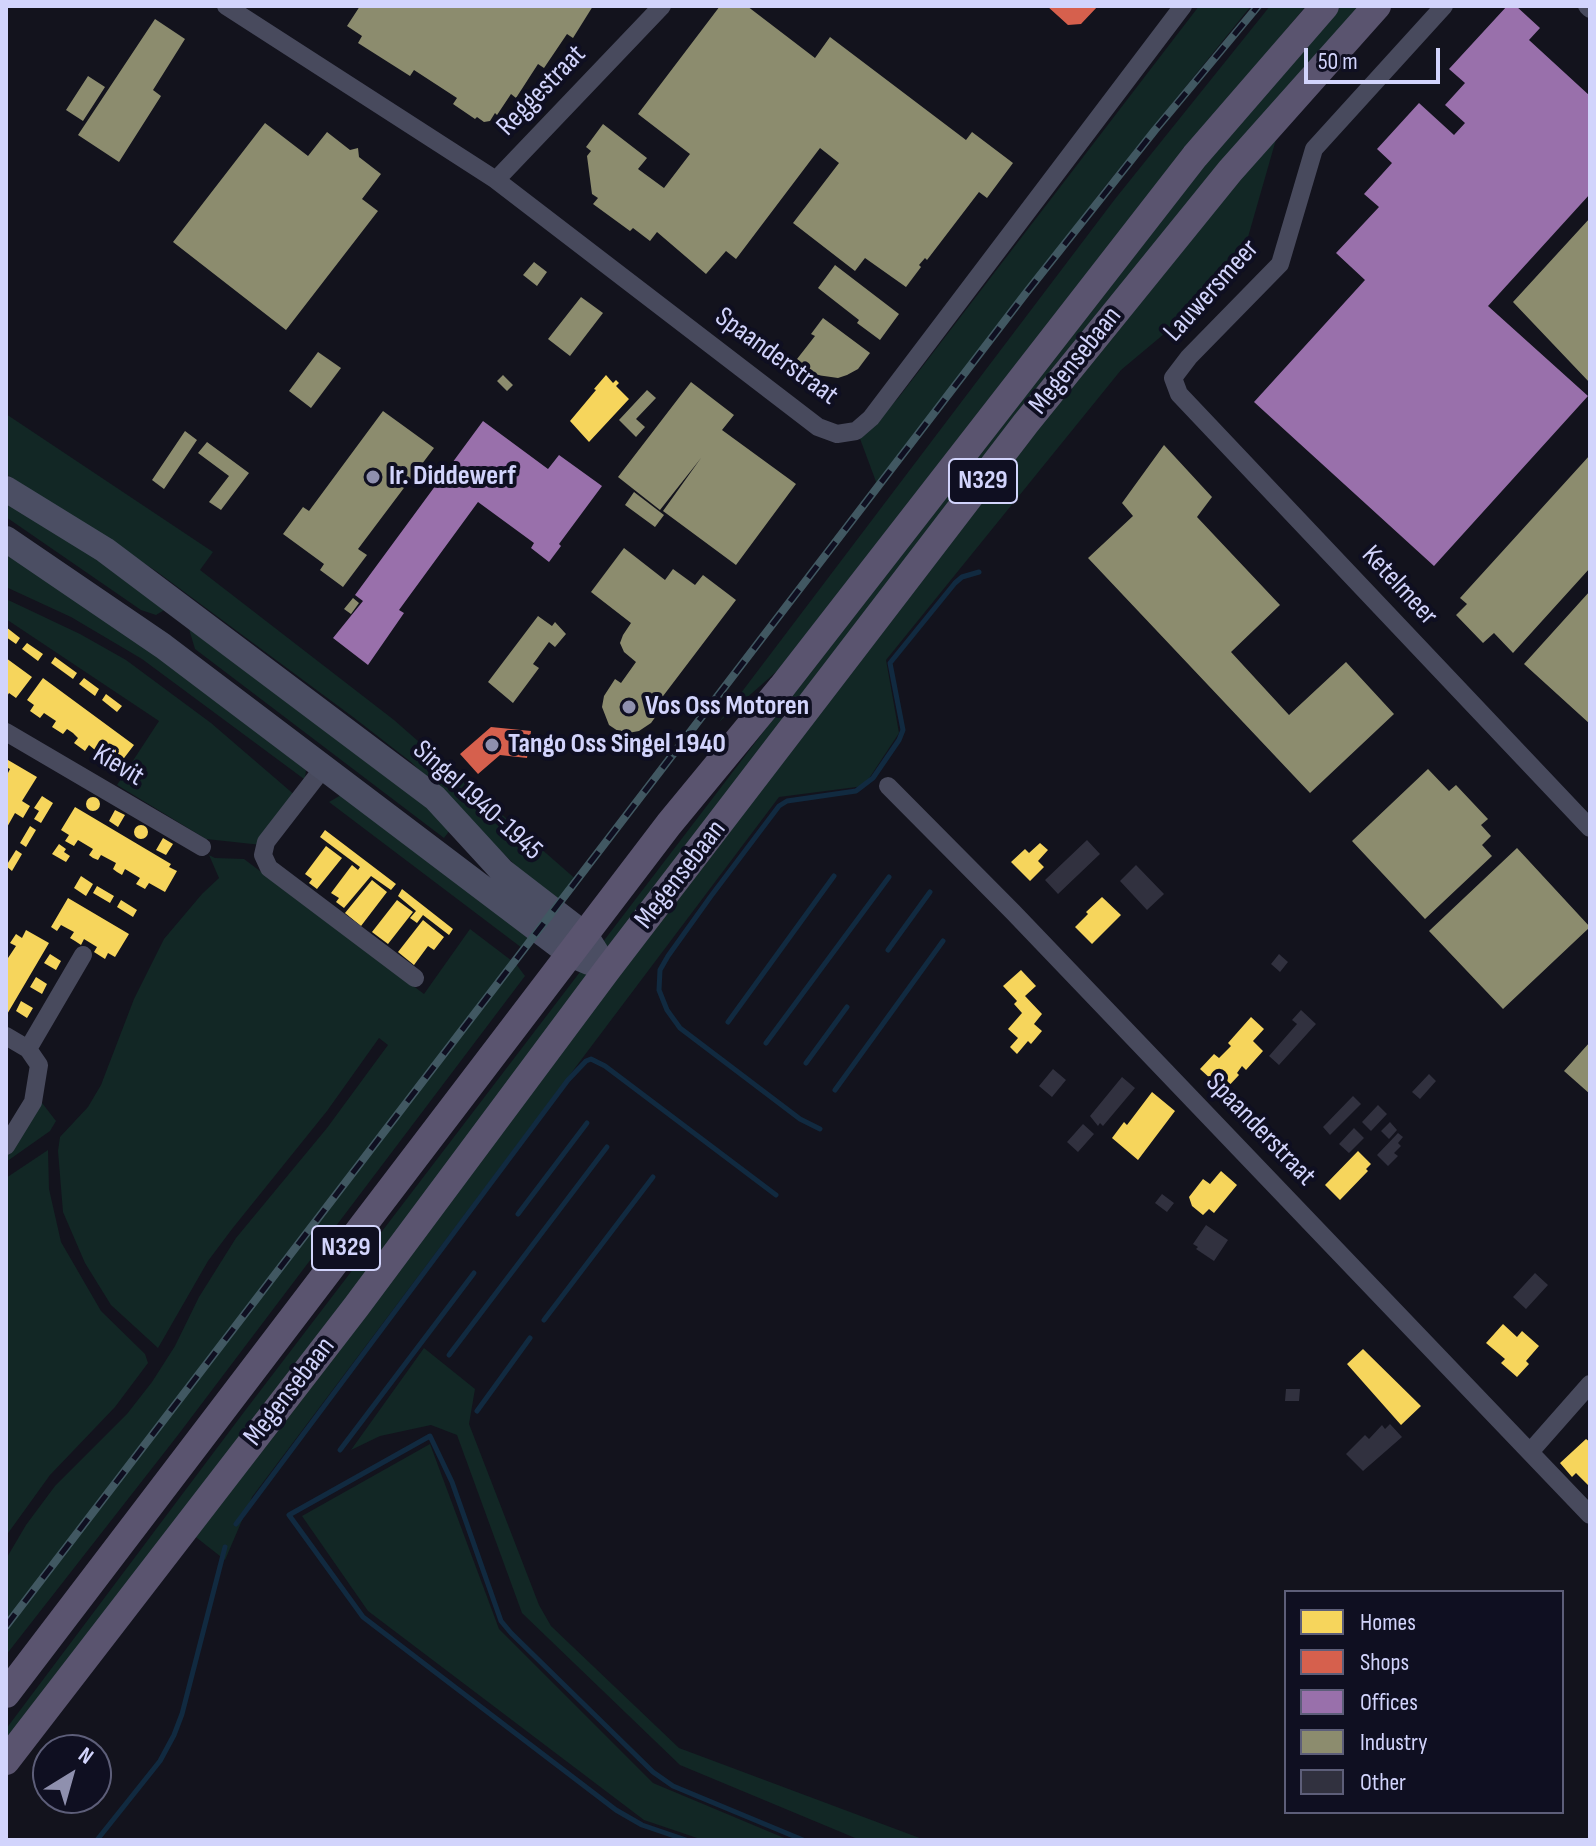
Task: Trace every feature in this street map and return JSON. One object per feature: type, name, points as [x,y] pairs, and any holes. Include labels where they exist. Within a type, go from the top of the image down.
[{"type":"main road","name":"Megensebaan","points":[[6,1694],[669,824],[792,675],[1195,156],[1325,6]]},
{"type":"main road","name":"Megensebaan","points":[[6,1761],[356,1307],[607,970],[1026,423],[1230,171],[1377,6]]},
{"type":"main road","name":"Singel 1940-1945","points":[[6,489],[105,550],[435,798],[502,871],[607,970]]},
{"type":"main road","name":"Singel 1940-1945","points":[[6,539],[163,646],[324,767],[578,944]]},
{"type":"street","name":"Spaanderstraat","points":[[226,6],[496,180],[818,427],[837,434],[856,431],[871,418],[1183,6]]},
{"type":"street","name":"Reggestraat","points":[[496,180],[662,6]]},
{"type":"street","name":"Lauwersmeer","points":[[1173,378],[1189,357],[1280,264],[1314,149],[1444,6]]},
{"type":"street","name":"Ketelmeer","points":[[1173,378],[1179,394],[1590,828]]},
{"type":"street","name":"Kievit","points":[[6,732],[202,847]]},
{"type":"street","points":[[324,767],[266,842],[263,855],[269,868],[415,978]]},
{"type":"street","name":"Spaanderstraat","points":[[888,786],[1590,1515]]},
{"type":"street","points":[[28,1049],[83,955]]},
{"type":"street","points":[[6,1036],[28,1049],[39,1065],[33,1102],[6,1146]]},
{"type":"street","points":[[1530,1452],[1590,1384]]},
{"type":"green space","points":[[1199,6],[1251,6],[1102,190],[878,487],[859,436],[873,426],[899,397]]},
{"type":"green space","points":[[1270,6],[1306,6],[1236,90],[792,658],[719,722],[1115,199]]},
{"type":"green space","points":[[1334,6],[1370,6],[1287,101],[1238,272],[1121,370],[886,660],[899,733],[864,786],[779,797],[252,1497],[225,1560],[183,1527],[6,1758],[6,1729],[244,1412],[1132,249]]},
{"type":"green space","points":[[6,414],[213,552],[200,570],[394,720],[579,882],[562,904],[519,869],[411,762],[353,717],[156,571],[6,474]]},
{"type":"green space","points":[[6,497],[41,518],[166,609],[156,615],[141,610],[6,517]]},
{"type":"green space","points":[[6,551],[161,657],[306,770],[305,778],[142,659],[71,617],[6,587]]},
{"type":"green space","points":[[6,599],[126,660],[211,723],[304,803],[271,846],[206,839],[117,785],[159,721],[6,619]]},
{"type":"green space","points":[[189,629],[392,767],[450,830],[444,838],[195,649]]},
{"type":"green space","points":[[348,791],[537,936],[526,951],[329,802]]},
{"type":"green space","points":[[209,855],[244,859],[424,994],[470,929],[516,964],[525,976],[178,1435],[6,1655],[6,1559],[26,1525],[55,1486],[127,1414],[152,1382],[236,1238],[327,1128],[388,1045],[379,1038],[327,1111],[232,1229],[208,1261],[158,1348],[111,1305],[85,1263],[63,1212],[58,1151],[60,1137],[88,1107],[101,1085],[134,999],[164,939],[219,878]]},
{"type":"green space","points":[[39,1099],[56,1121],[50,1131],[6,1162],[6,1156]]},
{"type":"green space","points":[[48,1150],[49,1189],[61,1242],[101,1311],[145,1354],[148,1363],[115,1407],[50,1475],[6,1536],[6,1178]]},
{"type":"green space","points":[[424,1348],[475,1389],[469,1424],[539,1605],[551,1626],[679,1748],[925,1840],[860,1840],[680,1765],[522,1613],[457,1435],[431,1425],[380,1436],[351,1450]]},
{"type":"green space","points":[[430,1444],[499,1629],[653,1783],[789,1840],[703,1840],[644,1820],[368,1611],[302,1516]]},
{"type":"building: Homes","points":[[606,375],[613,383],[616,380],[619,383],[616,386],[629,399],[589,442],[570,421]]},
{"type":"building: Homes","points":[[6,627],[20,638],[16,644],[6,637]]},
{"type":"building: Homes","points":[[27,643],[43,654],[38,661],[22,649]]},
{"type":"building: Homes","points":[[55,657],[77,673],[73,679],[51,663]]},
{"type":"building: Homes","points":[[6,658],[32,677],[16,698],[9,693],[6,698]]},
{"type":"building: Homes","points":[[43,678],[134,745],[118,766],[111,762],[107,767],[97,759],[101,754],[89,745],[85,751],[74,743],[78,738],[73,733],[67,729],[63,734],[52,727],[56,721],[44,713],[40,718],[30,711],[34,705],[27,700]]},
{"type":"building: Homes","points":[[84,678],[99,689],[95,696],[79,684]]},
{"type":"building: Homes","points":[[106,694],[122,706],[117,712],[102,700]]},
{"type":"building: Homes","points":[[8,760],[37,777],[22,801],[30,806],[23,818],[15,813],[6,829],[6,777],[10,769],[6,767]]},
{"type":"building: Homes","points":[[42,796],[53,803],[41,823],[34,819],[39,811],[34,808]]},
{"type":"building: Homes","points":[[93,797],[100,804],[93,811],[86,804]]},
{"type":"building: Homes","points":[[75,807],[171,864],[169,867],[177,871],[165,892],[149,883],[145,889],[136,884],[140,878],[125,869],[122,875],[113,869],[116,863],[101,855],[98,860],[93,858],[89,855],[93,849],[78,840],[74,846],[65,841],[69,835],[61,830]]},
{"type":"building: Homes","points":[[115,810],[125,815],[118,827],[109,821]]},
{"type":"building: Homes","points":[[141,825],[148,832],[141,839],[134,832]]},
{"type":"building: Homes","points":[[30,826],[36,830],[26,847],[20,843]]},
{"type":"building: Homes","points":[[325,830],[396,884],[391,890],[371,876],[344,908],[336,902],[339,898],[331,893],[352,865],[358,870],[360,867],[320,837]]},
{"type":"building: Homes","points":[[163,838],[173,844],[166,855],[156,850]]},
{"type":"building: Homes","points":[[1040,843],[1048,850],[1038,861],[1044,867],[1030,881],[1011,862],[1025,849],[1029,853]]},
{"type":"building: Homes","points":[[59,844],[70,856],[66,862],[52,854]]},
{"type":"building: Homes","points":[[326,846],[342,858],[317,889],[309,883],[312,879],[305,874]]},
{"type":"building: Homes","points":[[16,850],[22,854],[12,871],[6,866]]},
{"type":"building: Homes","points":[[81,876],[93,884],[86,896],[74,888]]},
{"type":"building: Homes","points":[[372,880],[387,892],[361,926],[345,913]]},
{"type":"building: Homes","points":[[97,886],[114,896],[110,903],[93,893]]},
{"type":"building: Homes","points":[[402,889],[453,929],[449,935],[423,915],[417,923],[410,918],[416,911],[398,896]]},
{"type":"building: Homes","points":[[1102,897],[1121,915],[1092,944],[1075,927]]},
{"type":"building: Homes","points":[[68,898],[129,934],[115,957],[108,953],[105,959],[94,952],[97,947],[84,939],[81,945],[70,938],[74,932],[61,925],[57,931],[51,927]]},
{"type":"building: Homes","points":[[121,900],[137,910],[133,917],[117,907]]},
{"type":"building: Homes","points":[[397,900],[413,912],[388,944],[372,932]]},
{"type":"building: Homes","points":[[423,920],[444,937],[434,950],[428,946],[414,965],[398,952]]},
{"type":"building: Homes","points":[[26,930],[49,943],[6,1016],[6,961],[16,946],[10,943],[16,934],[22,938]]},
{"type":"building: Homes","points":[[50,954],[61,961],[56,970],[44,963]]},
{"type":"building: Homes","points":[[1021,970],[1036,986],[1025,996],[1042,1014],[1034,1024],[1042,1031],[1017,1054],[1010,1047],[1018,1038],[1008,1029],[1022,1013],[1014,1004],[1017,1001],[1003,986]]},
{"type":"building: Homes","points":[[36,977],[47,984],[42,994],[30,987]]},
{"type":"building: Homes","points":[[21,1001],[33,1008],[27,1018],[16,1011]]},
{"type":"building: Homes","points":[[1251,1017],[1264,1029],[1253,1041],[1263,1051],[1246,1070],[1242,1066],[1237,1073],[1239,1075],[1224,1091],[1200,1069],[1214,1054],[1219,1058],[1231,1046],[1228,1043]]},
{"type":"building: Homes","points":[[1152,1092],[1175,1111],[1138,1160],[1112,1138],[1124,1122],[1127,1125]]},
{"type":"building: Homes","points":[[1358,1151],[1371,1164],[1340,1200],[1325,1185]]},
{"type":"building: Homes","points":[[1221,1171],[1237,1185],[1214,1213],[1209,1209],[1203,1215],[1192,1206],[1189,1197],[1203,1179],[1210,1184]]},
{"type":"building: Homes","points":[[1503,1324],[1517,1337],[1522,1331],[1539,1346],[1517,1377],[1501,1363],[1505,1359],[1486,1343]]},
{"type":"building: Homes","points":[[1363,1349],[1421,1406],[1401,1425],[1347,1364]]},
{"type":"building: Homes","points":[[1586,1439],[1590,1442],[1590,1487],[1576,1473],[1572,1477],[1560,1463]]},
{"type":"building: Shops","points":[[1047,6],[1098,6],[1081,24],[1068,25]]},
{"type":"building: Shops","points":[[491,727],[531,731],[527,758],[500,755],[478,774],[460,754]]},
{"type":"building: Offices","points":[[1507,6],[1516,6],[1540,28],[1529,40],[1590,96],[1590,194],[1488,306],[1588,396],[1434,566],[1254,402],[1365,280],[1336,253],[1379,207],[1364,194],[1392,163],[1377,149],[1419,103],[1454,135],[1465,123],[1445,105],[1465,83],[1449,69]]},
{"type":"building: Offices","points":[[483,421],[548,469],[559,455],[602,486],[549,562],[531,548],[534,543],[478,502],[399,610],[404,613],[368,665],[333,638],[363,601],[355,595]]},
{"type":"building: Industry","points":[[360,6],[593,6],[573,38],[567,34],[544,68],[538,64],[516,98],[511,94],[497,115],[495,113],[490,121],[484,122],[453,104],[457,98],[414,70],[410,76],[358,43],[362,36],[347,26]]},
{"type":"building: Industry","points":[[720,6],[747,6],[815,58],[830,37],[966,140],[972,132],[1013,163],[987,198],[979,192],[927,260],[925,258],[919,265],[921,267],[906,287],[865,258],[855,271],[793,223],[839,163],[820,148],[736,259],[726,251],[706,274],[657,232],[650,241],[633,228],[630,231],[593,204],[598,198],[592,194],[587,156],[591,151],[586,147],[603,124],[647,158],[638,169],[664,188],[690,154],[638,114]]},
{"type":"building: Industry","points":[[155,19],[185,39],[153,90],[161,96],[119,162],[78,135]]},
{"type":"building: Industry","points":[[88,76],[105,87],[83,121],[66,110]]},
{"type":"building: Industry","points":[[265,123],[308,156],[327,132],[350,150],[358,148],[359,157],[381,174],[362,199],[378,211],[286,330],[173,242]]},
{"type":"building: Industry","points":[[1590,218],[1590,383],[1513,302]]},
{"type":"building: Industry","points":[[534,262],[547,272],[537,286],[523,275]]},
{"type":"building: Industry","points":[[835,265],[899,314],[880,340],[818,288]]},
{"type":"building: Industry","points":[[581,297],[603,313],[570,356],[548,339]]},
{"type":"building: Industry","points":[[823,318],[870,353],[858,369],[838,378],[817,375],[797,359],[815,336],[811,334]]},
{"type":"building: Industry","points":[[318,352],[341,368],[311,408],[289,391]]},
{"type":"building: Industry","points":[[503,375],[513,385],[507,391],[497,381]]},
{"type":"building: Industry","points":[[691,382],[734,415],[722,430],[796,484],[736,565],[663,511],[701,458],[660,510],[618,477]]},
{"type":"building: Industry","points":[[647,390],[656,398],[636,419],[645,427],[636,437],[619,420]]},
{"type":"building: Industry","name":"Ir. Diddewerf","points":[[383,411],[434,448],[358,549],[367,555],[343,587],[320,570],[324,564],[283,534],[303,507],[309,511]]},
{"type":"building: Industry","points":[[185,431],[197,440],[164,489],[152,480]]},
{"type":"building: Industry","points":[[207,442],[249,473],[221,510],[209,502],[229,476],[198,453]]},
{"type":"building: Industry","points":[[1164,445],[1212,497],[1197,517],[1280,605],[1231,652],[1289,715],[1346,662],[1394,714],[1310,793],[1088,558],[1133,516],[1122,503]]},
{"type":"building: Industry","points":[[1590,455],[1590,568],[1513,653],[1494,633],[1483,643],[1456,615],[1467,604],[1460,598]]},
{"type":"building: Industry","points":[[634,492],[664,515],[655,527],[625,505]]},
{"type":"building: Industry","points":[[624,548],[665,580],[673,569],[695,585],[703,575],[736,600],[654,708],[659,712],[651,723],[639,731],[628,733],[609,725],[602,707],[604,696],[615,679],[621,683],[636,662],[624,652],[620,643],[631,623],[591,592]]},
{"type":"building: Industry","points":[[1590,591],[1590,724],[1524,664]]},
{"type":"building: Industry","points":[[353,598],[359,603],[351,614],[344,609]]},
{"type":"building: Industry","points":[[538,616],[552,626],[555,622],[566,634],[555,647],[549,642],[533,664],[539,668],[513,703],[488,682]]},
{"type":"building: Industry","points":[[1428,769],[1449,791],[1456,785],[1488,819],[1481,825],[1491,836],[1482,845],[1492,856],[1425,919],[1352,841]]},
{"type":"building: Industry","points":[[1517,848],[1590,927],[1503,1009],[1429,931]]},
{"type":"building: Industry","points":[[1590,1042],[1590,1094],[1564,1071]]},
{"type":"building: Other","points":[[1087,840],[1100,854],[1058,894],[1045,880]]},
{"type":"building: Other","points":[[1136,865],[1164,894],[1147,910],[1120,881]]},
{"type":"building: Other","points":[[1279,954],[1288,962],[1280,972],[1271,964]]},
{"type":"building: Other","points":[[1301,1010],[1316,1024],[1279,1065],[1269,1056],[1297,1024],[1292,1020]]},
{"type":"building: Other","points":[[1053,1069],[1066,1080],[1052,1097],[1039,1086]]},
{"type":"building: Other","points":[[1429,1074],[1436,1081],[1420,1099],[1412,1092]]},
{"type":"building: Other","points":[[1122,1077],[1135,1088],[1103,1126],[1100,1123],[1098,1126],[1090,1116]]},
{"type":"building: Other","points":[[1353,1096],[1361,1104],[1330,1135],[1323,1127]]},
{"type":"building: Other","points":[[1378,1105],[1387,1114],[1371,1131],[1362,1122]]},
{"type":"building: Other","points":[[1390,1122],[1397,1130],[1389,1139],[1381,1131]]},
{"type":"building: Other","points":[[1083,1124],[1094,1134],[1078,1152],[1067,1142]]},
{"type":"building: Other","points":[[1354,1128],[1364,1138],[1349,1153],[1339,1144]]},
{"type":"building: Other","points":[[1398,1133],[1403,1137],[1398,1143],[1401,1146],[1394,1153],[1398,1156],[1388,1166],[1377,1155]]},
{"type":"building: Other","points":[[1162,1194],[1174,1203],[1167,1212],[1155,1203]]},
{"type":"building: Other","points":[[1206,1225],[1228,1240],[1214,1261],[1193,1244]]},
{"type":"building: Other","points":[[1535,1273],[1548,1285],[1526,1309],[1513,1297]]},
{"type":"building: Other","points":[[1286,1389],[1300,1389],[1299,1401],[1285,1401]]},
{"type":"building: Other","points":[[1390,1424],[1402,1437],[1363,1471],[1346,1454],[1365,1435],[1369,1439],[1382,1425],[1385,1429]]},
{"type":"waterway","points":[[820,1129],[800,1119],[680,1028],[667,1010],[659,990],[660,970],[779,806],[787,801],[856,791],[873,778],[903,730],[890,663],[955,583],[962,577],[979,572]]},
{"type":"waterway","points":[[728,1022],[834,876]]},
{"type":"waterway","points":[[766,1043],[889,877]]},
{"type":"waterway","points":[[888,950],[930,892]]},
{"type":"waterway","points":[[835,1090],[943,941]]},
{"type":"waterway","points":[[806,1063],[847,1007]]},
{"type":"waterway","points":[[236,1524],[568,1080],[586,1061],[591,1059],[605,1066],[776,1195]]},
{"type":"waterway","points":[[518,1214],[587,1123]]},
{"type":"waterway","points":[[449,1355],[607,1147]]},
{"type":"waterway","points":[[544,1320],[653,1177]]},
{"type":"waterway","points":[[340,1450],[474,1273]]},
{"type":"waterway","points":[[477,1411],[530,1338]]},
{"type":"waterway","points":[[686,1840],[642,1825],[616,1810],[363,1617],[289,1515],[430,1436],[452,1482],[501,1621],[511,1633],[653,1772],[673,1786],[803,1840]]},
{"type":"waterway","points":[[97,1840],[160,1761],[174,1735],[225,1547]]},
{"type":"railway","points":[[6,1626],[1026,293],[1258,6]]},
{"type":"place","name":"Ir. Diddewerf","points":[[373,477]]},
{"type":"place","name":"Vos Oss Motoren","points":[[629,707]]},
{"type":"place","name":"Tango Oss Singel 1940","points":[[492,745]]}]
